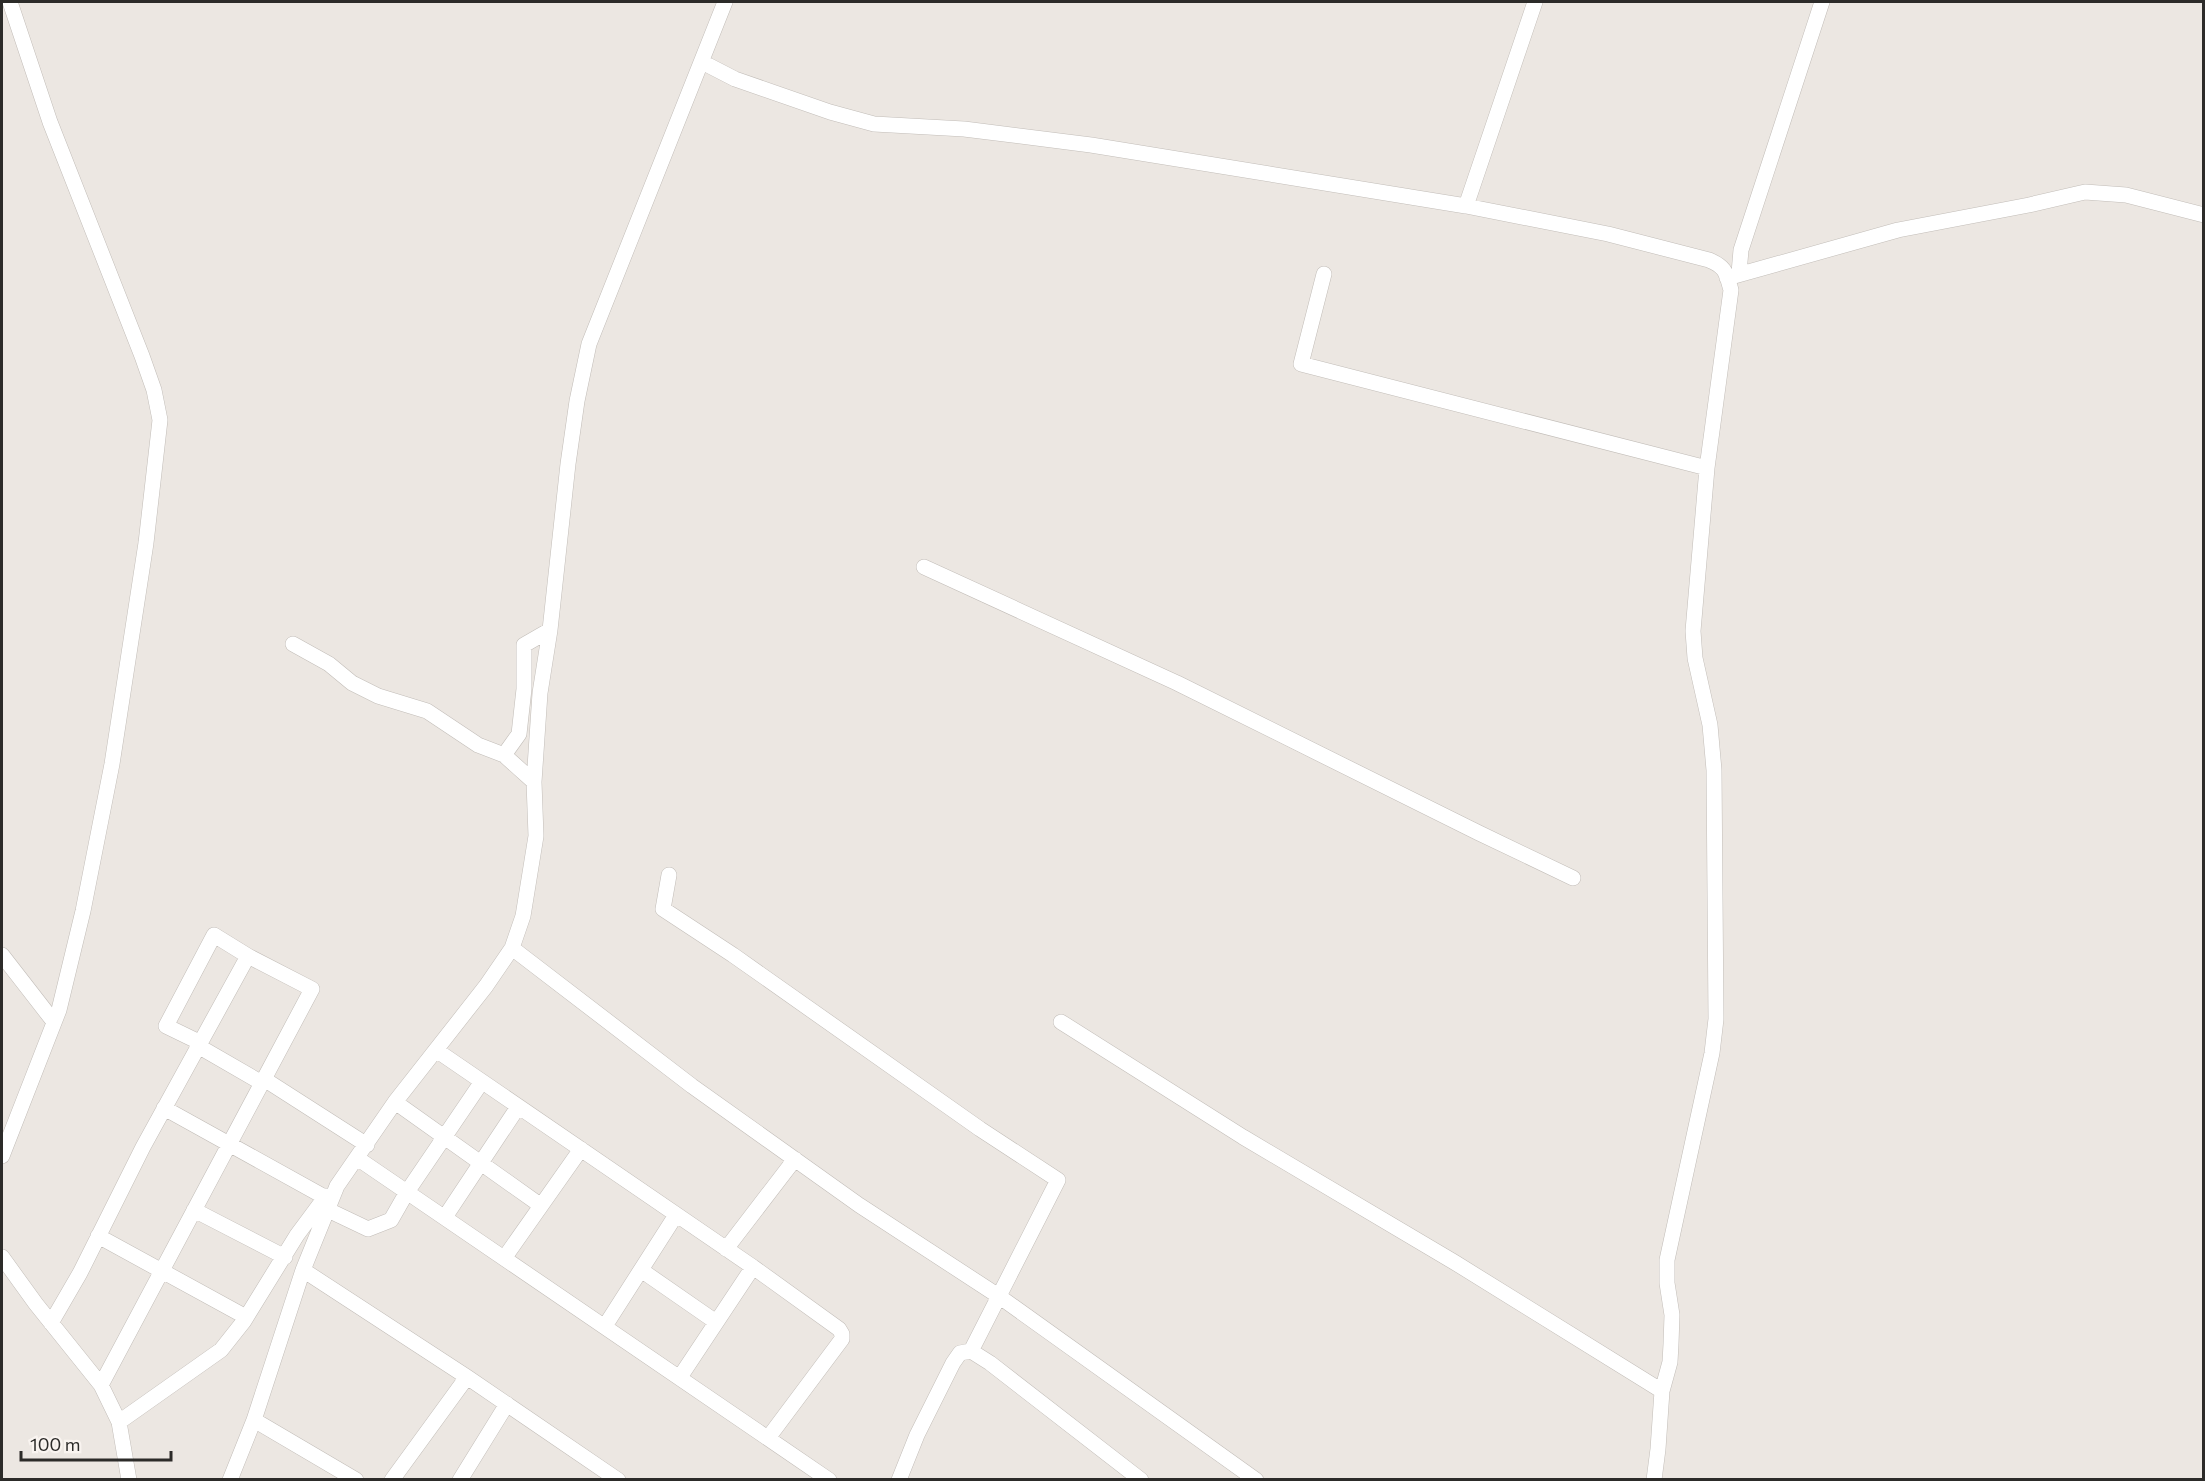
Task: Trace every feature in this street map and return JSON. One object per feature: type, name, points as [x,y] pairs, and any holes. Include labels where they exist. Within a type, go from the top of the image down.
[{"type":"street","points":[[2,1156],[54,1022],[83,911],[112,764],[146,543],[160,420],[154,390],[142,356],[50,122],[10,2]]},
{"type":"street","points":[[119,1422],[221,1350],[246,1317],[297,1235],[330,1198],[395,1102],[486,986],[512,948],[523,916],[536,836],[534,782],[540,693],[550,630],[577,401],[589,344],[725,2]]},
{"type":"street","points":[[1466,206],[1535,2]]},
{"type":"street","points":[[1654,1479],[1662,1391],[1670,1362],[1672,1336],[1667,1260],[1712,1053],[1718,997],[1713,753],[1694,646],[1694,618],[1707,468],[1733,275],[1822,2]]},
{"type":"street","points":[[702,62],[735,79],[830,112],[874,124],[964,129],[1091,145],[1466,206],[1608,234],[1709,260],[1721,264],[1733,275]]},
{"type":"street","points":[[1733,275],[1898,230],[2029,206],[2085,192],[2126,195],[2204,215]]},
{"type":"street","points":[[1323,274],[1301,364],[1707,468]]},
{"type":"street","points":[[924,567],[1187,688],[1574,878]]},
{"type":"street","points":[[504,755],[519,734],[524,689],[525,645],[550,630]]},
{"type":"street","points":[[293,645],[329,664],[352,683],[378,696],[426,711],[478,745],[504,755],[534,782]]},
{"type":"street","points":[[669,875],[663,909],[741,960],[981,1129],[1059,1180],[971,1352]]},
{"type":"street","points":[[101,1385],[230,1144],[263,1081],[312,989],[248,956],[214,935],[166,1026],[263,1081],[362,1151],[408,1192],[829,1479]]},
{"type":"street","points":[[512,948],[663,1066],[859,1205],[1000,1297],[1256,1479]]},
{"type":"street","points":[[2,955],[54,1022]]},
{"type":"street","points":[[51,1323],[80,1273],[164,1108],[248,956]]},
{"type":"street","points":[[1061,1022],[1244,1137],[1455,1262],[1662,1391]]},
{"type":"street","points":[[436,1050],[834,1324],[842,1334],[838,1344],[768,1438]]},
{"type":"street","points":[[164,1108],[330,1198],[368,1229],[391,1220],[481,1083]]},
{"type":"street","points":[[395,1102],[540,1206]]},
{"type":"street","points":[[446,1217],[519,1107]]},
{"type":"street","points":[[504,1257],[580,1149]]},
{"type":"street","points":[[726,1249],[795,1159]]},
{"type":"street","points":[[230,1479],[254,1420],[303,1270],[330,1198]]},
{"type":"street","points":[[194,1210],[285,1257]]},
{"type":"street","points":[[605,1326],[676,1215]]},
{"type":"street","points":[[98,1236],[246,1317]]},
{"type":"street","points":[[2,1257],[101,1385],[119,1422],[129,1479]]},
{"type":"street","points":[[680,1377],[753,1267]]},
{"type":"street","points":[[303,1270],[507,1404],[609,1477]]},
{"type":"street","points":[[641,1270],[716,1322]]},
{"type":"street","points":[[899,1479],[917,1435],[953,1363],[960,1353],[971,1352],[1036,1397],[1142,1479]]},
{"type":"street","points":[[392,1479],[467,1377]]},
{"type":"street","points":[[460,1479],[507,1404]]},
{"type":"street","points":[[254,1420],[356,1479]]}]
